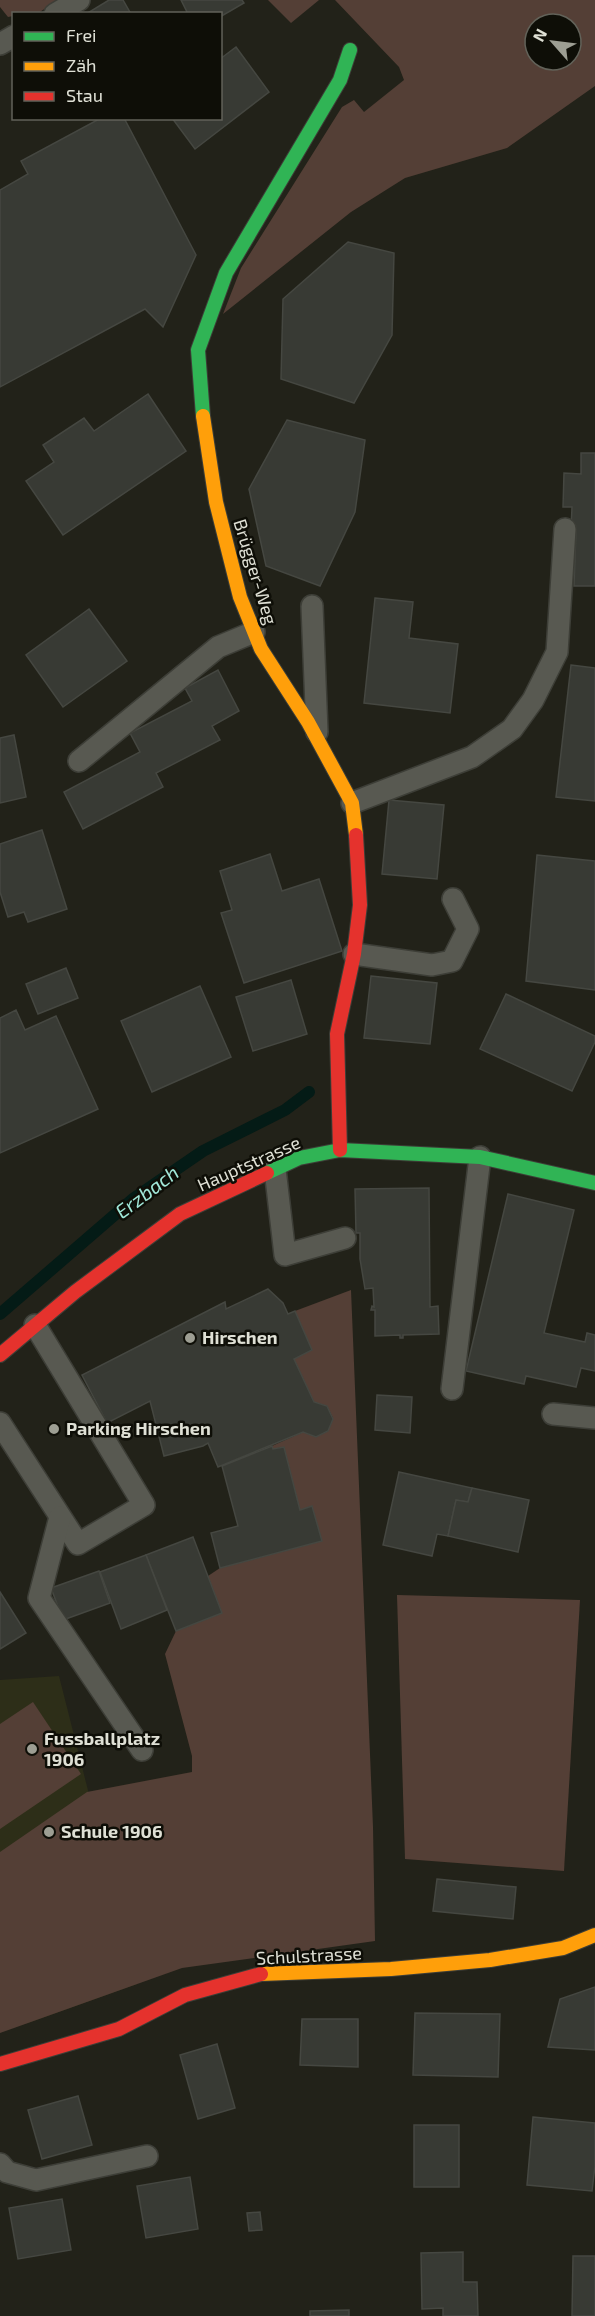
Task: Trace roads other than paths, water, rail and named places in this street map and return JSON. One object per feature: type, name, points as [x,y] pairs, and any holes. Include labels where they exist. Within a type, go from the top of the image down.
[{"type":"street","name":"Brügger-Weg","points":[[340,1150],[337,1035],[354,954],[360,905],[358,846],[352,803],[317,738],[261,649],[240,597],[216,502],[204,430],[198,350],[226,273],[340,80],[350,50]]},
{"type":"street","name":"Hauptstrasse","points":[[0,1355],[75,1292],[180,1214],[299,1158],[340,1150],[480,1158],[595,1183]]},
{"type":"street","name":"Schulstrasse","points":[[0,2064],[119,2029],[185,1995],[264,1973],[391,1969],[490,1960],[563,1948],[595,1935]]},
{"type":"lane","points":[[58,12],[79,0]]},
{"type":"lane","points":[[2,53],[12,39]]},
{"type":"lane","points":[[352,803],[472,756],[512,729],[533,700],[557,651],[565,529]]},
{"type":"lane","points":[[312,606],[317,738]]},
{"type":"lane","points":[[79,760],[218,647],[254,632]]},
{"type":"lane","points":[[354,954],[432,965],[452,961],[468,929],[453,899]]},
{"type":"lane","points":[[452,1389],[480,1158]]},
{"type":"lane","points":[[275,1169],[285,1256],[345,1238]]},
{"type":"lane","points":[[0,1423],[78,1544],[144,1505],[35,1325]]},
{"type":"lane","points":[[553,1414],[595,1418]]},
{"type":"lane","points":[[60,1517],[39,1598],[142,1750]]},
{"type":"lane","points":[[0,2164],[7,2172],[36,2180],[147,2156]]},
{"type":"waterway","name":"Erzbach","points":[[0,1314],[133,1199],[203,1151],[285,1110],[309,1092]]},
{"type":"place","name":"Hirschen","points":[[190,1338]]},
{"type":"place","name":"Parking Hirschen","points":[[54,1429]]},
{"type":"place","name":"Fussballplatz 1906","points":[[32,1749]]},
{"type":"place","name":"Schule 1906","points":[[49,1832]]}]
